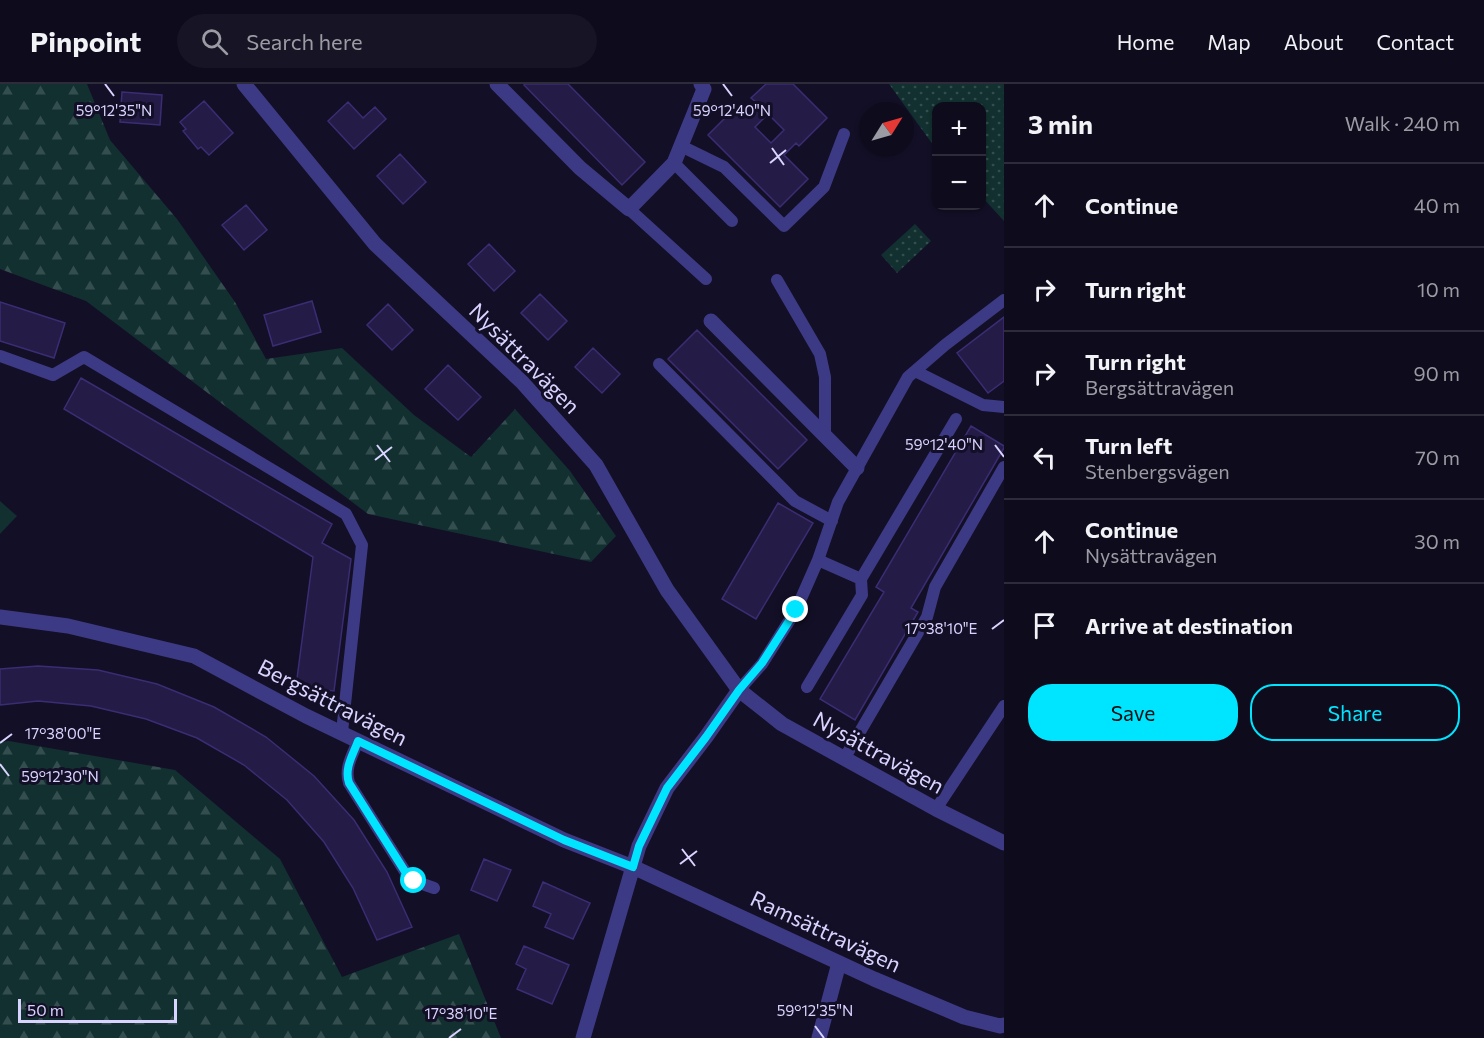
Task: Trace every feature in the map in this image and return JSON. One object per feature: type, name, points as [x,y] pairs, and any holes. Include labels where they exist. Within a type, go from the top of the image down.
[{"type":"street","name":"Nysättravägen","points":[[244,84],[375,244],[522,382],[596,465],[667,590],[739,690],[782,724],[936,809],[1004,843]]},
{"type":"street","points":[[497,84],[580,168],[629,209],[674,163],[704,89],[700,84]]},
{"type":"street","points":[[711,321],[857,468]]},
{"type":"street","name":"Bergsättravägen","points":[[0,617],[68,626],[194,656],[358,741],[564,840],[633,867]]},
{"type":"street","points":[[583,1038],[639,846],[667,788],[739,690]]},
{"type":"street","name":"Ramsättravägen","points":[[633,867],[874,979],[964,1017],[1004,1025]]},
{"type":"street","points":[[819,1038],[839,963]]},
{"type":"lane","points":[[681,146],[724,167],[784,226],[824,187],[844,134]]},
{"type":"lane","points":[[674,163],[732,221]]},
{"type":"lane","points":[[629,209],[706,279]]},
{"type":"lane","points":[[777,280],[820,354],[825,377],[825,436]]},
{"type":"lane","points":[[739,690],[762,663],[796,610],[819,560],[838,502],[908,377],[1004,300]]},
{"type":"lane","points":[[0,356],[53,375],[84,357],[346,514],[362,545],[342,732]]},
{"type":"lane","points":[[658,364],[795,501],[832,521]]},
{"type":"lane","points":[[915,371],[983,405],[1004,407]]},
{"type":"lane","points":[[807,687],[862,595],[861,579],[956,419]]},
{"type":"lane","points":[[844,759],[927,617],[935,587],[1004,467]]},
{"type":"lane","points":[[819,560],[861,579]]},
{"type":"lane","points":[[936,809],[1004,706]]},
{"type":"lane","points":[[358,741],[347,769],[346,776],[349,783],[406,873],[414,881],[434,888]]},
{"type":"green space","points":[[0,84],[87,84],[110,140],[177,219],[235,302],[266,359],[342,348],[414,415],[471,457],[515,409],[570,471],[616,536],[591,562],[368,514],[86,301],[0,269]]},
{"type":"green space","points":[[889,84],[1004,84],[1004,221],[986,201],[986,102],[932,102],[932,143],[914,119],[914,102],[902,102]]},
{"type":"green space","points":[[915,224],[931,241],[897,273],[881,255]]},
{"type":"green space","points":[[0,501],[17,516],[0,534]]},
{"type":"green space","points":[[9,741],[175,770],[280,859],[342,977],[459,934],[501,1038],[0,1038],[0,742]]},
{"type":"building","points":[[525,84],[568,84],[645,162],[622,185]]},
{"type":"building","points":[[766,84],[793,84],[827,118],[799,146],[796,143],[784,155],[808,179],[780,207],[708,135],[736,107],[743,114],[756,102],[751,98]],"holes":[[[768,114],[784,130],[771,143],[755,127]]]},
{"type":"building","points":[[122,92],[162,95],[160,125],[120,122]]},
{"type":"building","points":[[204,101],[233,133],[209,155],[201,147],[198,149],[183,131],[186,129],[180,122]]},
{"type":"building","points":[[348,102],[363,118],[375,107],[386,119],[354,149],[328,121]]},
{"type":"building","points":[[400,154],[426,182],[403,204],[377,176]]},
{"type":"building","points":[[246,205],[267,230],[244,250],[222,225]]},
{"type":"building","points":[[489,244],[515,271],[494,291],[468,264]]},
{"type":"building","points":[[540,294],[567,321],[548,340],[521,313]]},
{"type":"building","points":[[312,301],[321,332],[273,346],[264,315]]},
{"type":"building","points":[[0,302],[65,323],[54,358],[0,341]]},
{"type":"building","points":[[388,304],[413,330],[392,350],[367,325]]},
{"type":"building","points":[[1004,317],[1004,381],[988,393],[957,353]]},
{"type":"building","points":[[697,330],[807,440],[778,469],[668,359]]},
{"type":"building","points":[[593,348],[620,374],[602,393],[575,367]]},
{"type":"building","points":[[448,365],[481,397],[458,420],[425,389]]},
{"type":"building","points":[[81,378],[332,524],[322,543],[351,559],[334,691],[296,686],[313,557],[64,409]]},
{"type":"building","points":[[971,426],[1004,448],[911,608],[918,612],[855,720],[820,699],[884,592],[876,587]]},
{"type":"building","points":[[778,503],[813,523],[756,619],[722,599]]},
{"type":"building","points":[[38,666],[98,670],[157,684],[214,707],[266,737],[314,776],[354,820],[387,872],[412,927],[377,940],[353,888],[324,842],[287,800],[244,765],[197,738],[146,719],[91,706],[38,701],[0,705],[0,669]]},
{"type":"building","points":[[484,859],[511,870],[497,901],[471,890]]},
{"type":"building","points":[[543,882],[590,903],[573,939],[545,927],[551,914],[533,906]]},
{"type":"building","points":[[524,946],[569,965],[552,1004],[517,989],[526,969],[516,964]]},
{"type":"route","points":[[414,881],[406,873],[346,776],[358,741],[564,840],[633,867],[639,846],[667,788],[739,690],[762,663],[796,610]]}]
